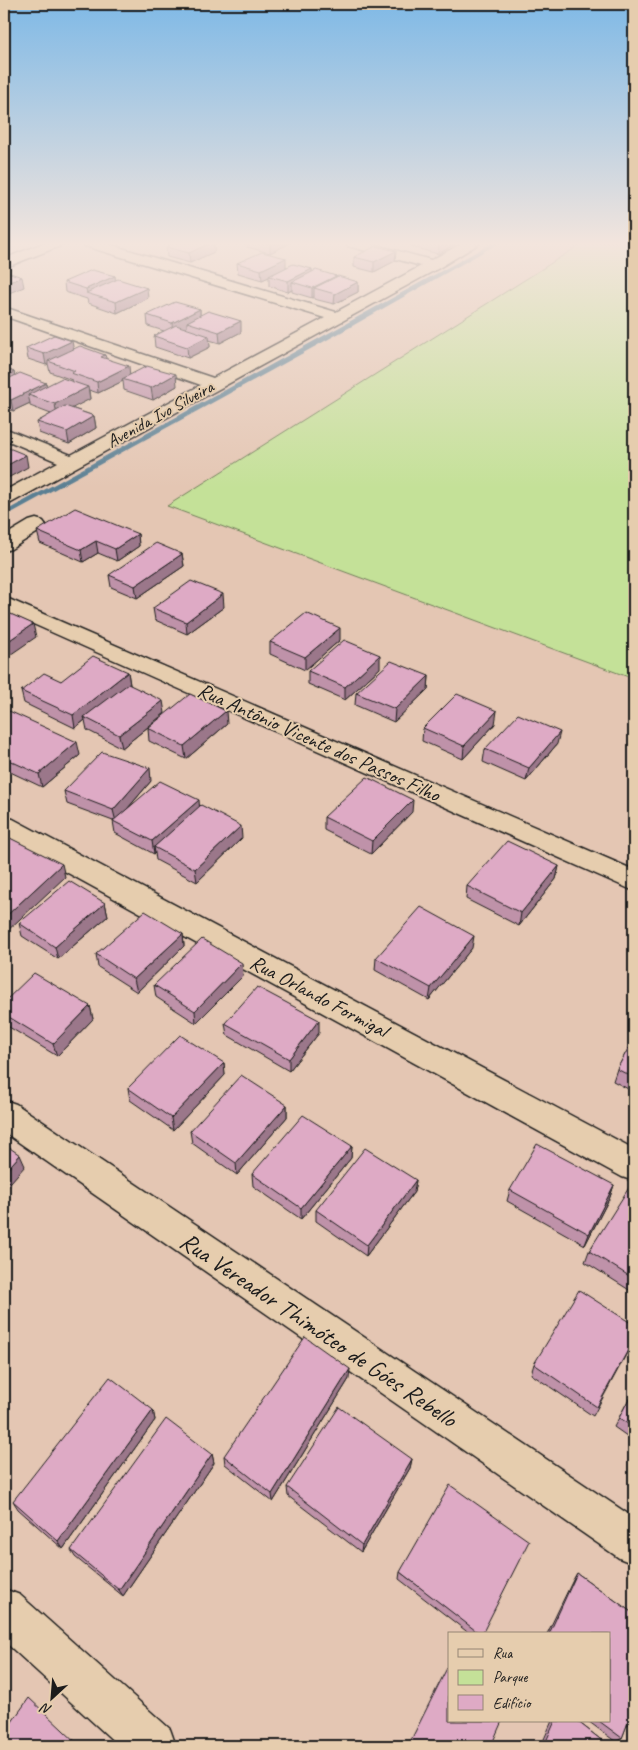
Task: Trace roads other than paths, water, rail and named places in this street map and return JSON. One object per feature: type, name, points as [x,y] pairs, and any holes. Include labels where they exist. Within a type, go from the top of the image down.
[{"type":"street","points":[[43,325],[214,384]]},
{"type":"street","name":"Avenida Ivo Silveira","points":[[4,499],[324,325]]},
{"type":"street","points":[[4,433],[73,462]]},
{"type":"street","points":[[4,545],[36,525]]},
{"type":"street","name":"Rua Antônio Vicente dos Passos Filho","points":[[4,603],[634,881]]},
{"type":"street","name":"Rua Orlando Formigal","points":[[4,826],[634,1166]]},
{"type":"street","name":"Rua Vereador Thimóteo de Góes Rebello","points":[[4,1114],[634,1543]]},
{"type":"street","points":[[4,1611],[153,1746]]},
{"type":"waterway","points":[[4,515],[351,325]]}]
